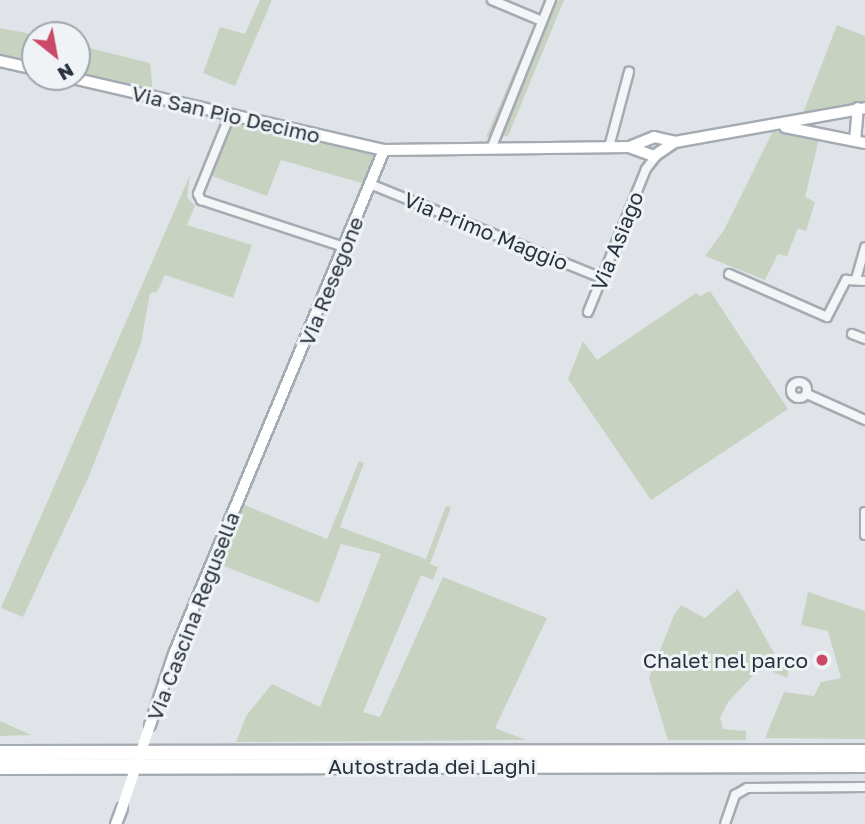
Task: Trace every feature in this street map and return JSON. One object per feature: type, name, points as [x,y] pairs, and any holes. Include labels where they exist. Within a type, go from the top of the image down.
[{"type":"highway","name":"Autostrada dei Laghi","points":[[0,753],[865,752]]},
{"type":"highway","name":"Autostrada dei Laghi","points":[[0,767],[865,765]]},
{"type":"street","points":[[492,0],[542,21]]},
{"type":"street","points":[[491,149],[551,0]]},
{"type":"street","points":[[0,61],[21,66]]},
{"type":"street","points":[[608,147],[629,72]]},
{"type":"street","name":"Via San Pio Decimo","points":[[91,82],[384,150],[629,147],[652,151]]},
{"type":"street","points":[[652,151],[676,142],[778,126],[862,108],[860,142],[778,126]]},
{"type":"street","points":[[230,115],[198,194],[201,200],[344,247]]},
{"type":"street","points":[[652,151],[660,139],[676,142]]},
{"type":"street","name":"Via Resegone","points":[[278,412],[384,150]]},
{"type":"street","name":"Via Asiago","points":[[588,312],[652,151]]},
{"type":"street","name":"Via Primo Maggio","points":[[370,184],[601,278]]},
{"type":"street","points":[[729,274],[827,317],[844,282],[861,280],[865,247]]},
{"type":"street","points":[[852,334],[865,339]]},
{"type":"street","points":[[807,394],[865,420]]},
{"type":"street","name":"Via Cascina Regusella","points":[[116,824],[174,654],[278,412]]},
{"type":"street","points":[[865,512],[865,535]]},
{"type":"street","points":[[725,824],[736,795],[747,788],[865,787]]},
{"type":"green space","points":[[260,0],[272,0],[235,86],[203,73],[220,27],[245,34]]},
{"type":"green space","points":[[545,0],[564,0],[508,136],[486,137]]},
{"type":"green space","points":[[837,25],[865,36],[865,101],[803,113]]},
{"type":"green space","points":[[0,28],[21,32],[21,64],[0,59]]},
{"type":"green space","points":[[91,48],[150,63],[153,94],[91,80]]},
{"type":"green space","points":[[224,117],[377,153],[365,184],[281,160],[267,196],[201,172]]},
{"type":"green space","points":[[773,131],[819,139],[805,197],[815,202],[806,231],[798,228],[787,256],[778,254],[765,280],[705,256],[724,230]]},
{"type":"green space","points":[[190,175],[187,197],[195,206],[187,225],[252,245],[233,298],[165,275],[157,292],[150,293],[141,343],[89,476],[23,617],[1,608]]},
{"type":"green space","points":[[710,291],[788,409],[651,500],[568,379],[583,341],[597,360],[696,293],[700,296]]},
{"type":"green space","points":[[359,461],[364,463],[340,527],[426,559],[446,506],[451,507],[430,564],[438,567],[433,580],[421,575],[363,712],[380,717],[443,577],[547,618],[495,728],[526,740],[236,742],[246,716],[272,684],[320,707],[381,554],[341,544],[319,603],[214,562],[242,504],[327,539]]},
{"type":"green space","points":[[738,589],[774,653],[728,702],[720,718],[723,729],[746,731],[746,740],[668,740],[649,678],[674,615],[681,605],[705,618]]},
{"type":"green space","points":[[808,592],[865,611],[865,739],[765,738],[784,692],[814,696],[821,682],[841,678],[828,631],[801,625]]},
{"type":"green space","points":[[785,654],[782,661],[790,667],[787,678],[773,672],[770,662]]},
{"type":"green space","points":[[0,721],[31,735],[0,736]]},
{"type":"place","name":"Chalet nel parco","points":[[822,660]]}]
